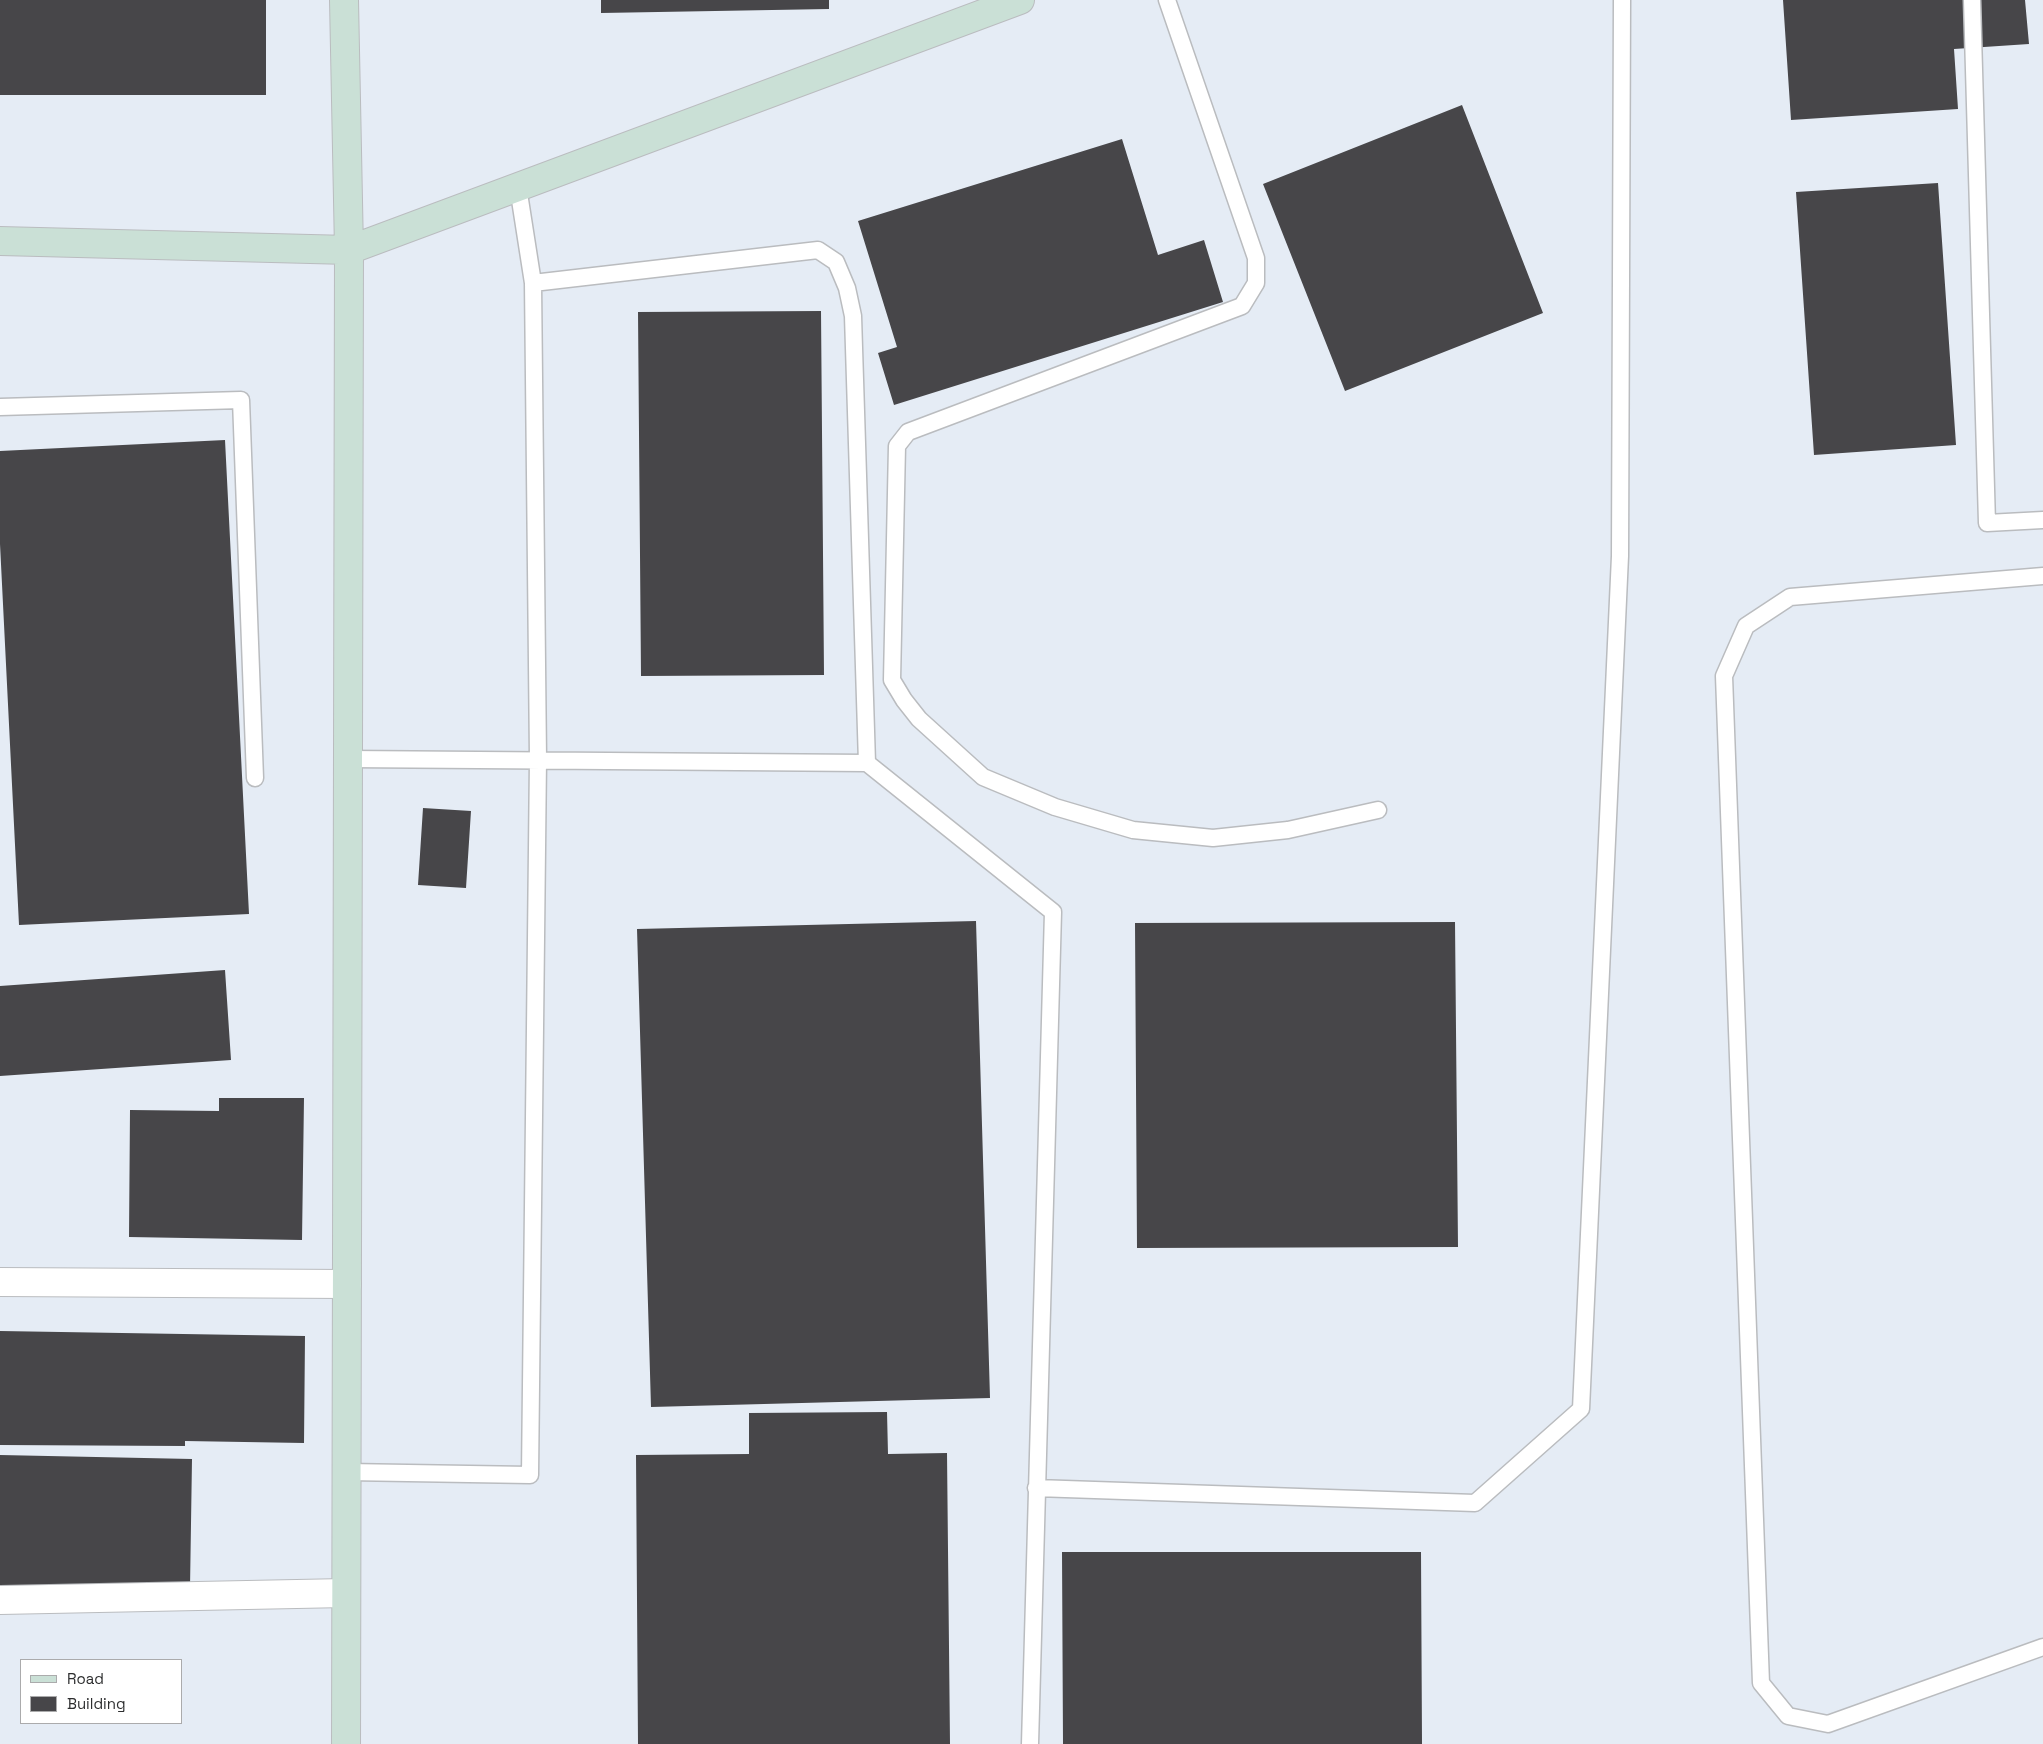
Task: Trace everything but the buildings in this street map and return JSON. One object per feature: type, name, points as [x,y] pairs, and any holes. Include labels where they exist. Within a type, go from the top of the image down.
[{"type":"street","points":[[344,0],[349,250],[346,1744]]},
{"type":"street","points":[[0,241],[349,250],[1020,0]]},
{"type":"street","points":[[0,1282],[347,1284]]},
{"type":"street","points":[[0,1600],[346,1593]]},
{"type":"lane","points":[[1167,0],[1256,258],[1256,283],[1242,306],[908,432],[897,446],[892,680],[904,700],[919,718],[983,778],[1055,807],[1133,830],[1213,838],[1288,830],[1378,810]]},
{"type":"lane","points":[[1036,1488],[1475,1503],[1581,1409],[1620,556],[1622,0]]},
{"type":"lane","points":[[1972,0],[1987,523],[2043,520]]},
{"type":"lane","points":[[347,1472],[530,1475],[538,759],[533,283],[518,187]]},
{"type":"lane","points":[[533,283],[818,250],[836,262],[847,288],[853,316],[867,763]]},
{"type":"lane","points":[[0,407],[241,400],[255,778]]},
{"type":"lane","points":[[2043,576],[1790,597],[1746,626],[1724,676],[1762,1683],[1788,1716],[1828,1724],[2043,1647]]},
{"type":"lane","points":[[348,759],[867,763],[1053,912],[1030,1744]]},
{"type":"shaded area","points":[[0,0],[2043,0],[2043,1744],[0,1744]]}]
